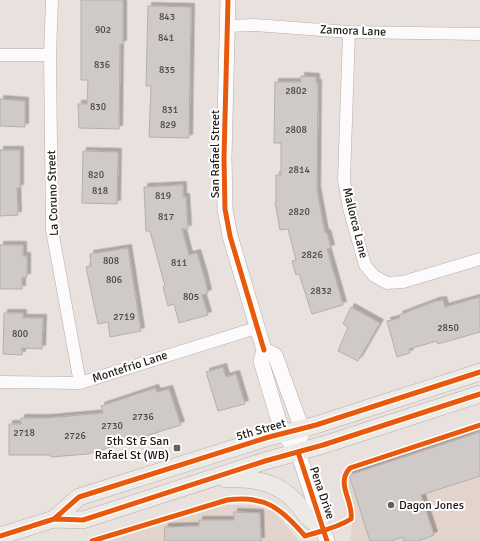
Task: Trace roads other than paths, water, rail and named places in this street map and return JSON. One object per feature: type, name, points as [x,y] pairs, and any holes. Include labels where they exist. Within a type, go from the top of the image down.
[{"type":"main road","name":"5th Street","points":[[54,519],[79,497],[302,429],[480,372]]},
{"type":"main road","name":"5th Street","points":[[0,536],[54,519],[82,520],[480,394]]},
{"type":"main road","points":[[204,482],[242,479],[259,480],[274,486],[287,493],[297,502],[306,516],[326,536]]},
{"type":"street","name":"La Coruno Street","points":[[52,0],[50,55],[52,230],[80,383]]},
{"type":"street","name":"San Rafael Street","points":[[228,0],[224,158],[225,209],[230,236],[256,328],[264,350],[261,361],[283,434],[298,452]]},
{"type":"street","name":"Zamora Lane","points":[[227,26],[256,25],[349,32],[480,34]]},
{"type":"street","name":"Mallorca Lane","points":[[349,32],[344,180],[349,208],[365,265],[374,276],[386,282],[403,282],[480,259]]},
{"type":"street","points":[[0,55],[50,55]]},
{"type":"street","name":"Montefrio Lane","points":[[0,382],[80,383],[256,328]]},
{"type":"street","name":"San Rafael Street","points":[[264,350],[275,355],[302,429],[298,452]]},
{"type":"street","name":"Pena Drive","points":[[298,452],[326,536]]},
{"type":"place","name":"5th St & San Rafael St (WB)","points":[[177,448]]},
{"type":"place","name":"Dagon Jones","points":[[391,505]]}]
